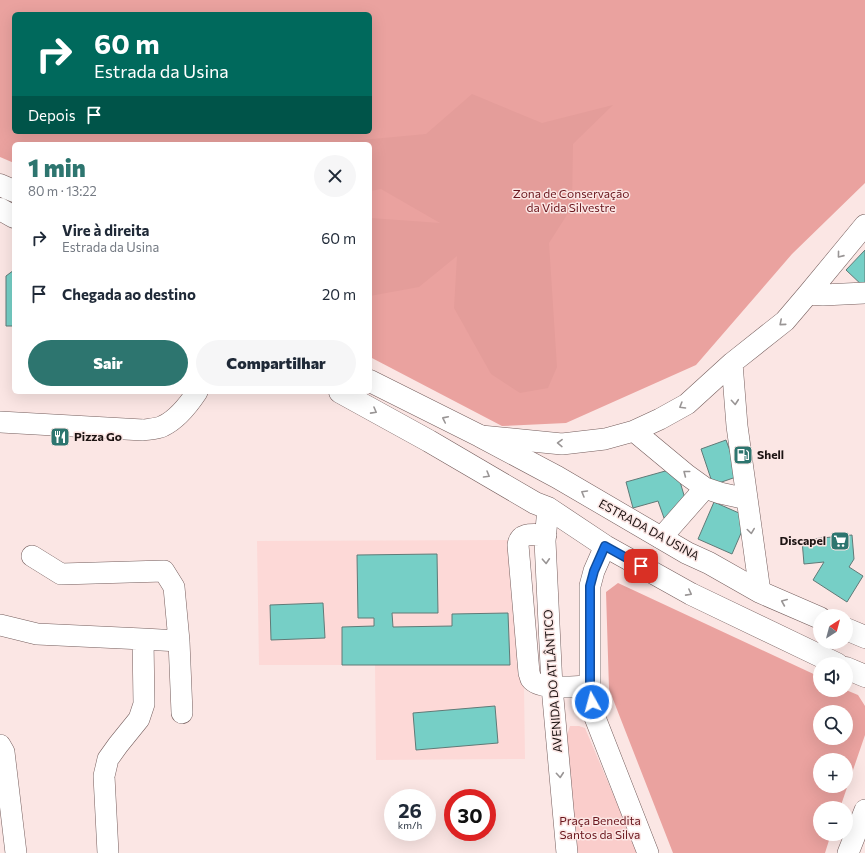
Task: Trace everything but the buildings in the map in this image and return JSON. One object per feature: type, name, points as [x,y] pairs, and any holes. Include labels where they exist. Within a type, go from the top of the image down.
[{"type":"main road","points":[[0,185],[12,190]]},
{"type":"main road","points":[[0,209],[12,216]]},
{"type":"main road","name":"ESTRADA DA USINA","points":[[372,382],[480,436],[556,477],[687,553],[760,592],[813,615]]},
{"type":"main road","points":[[344,394],[429,440],[536,503],[548,508],[605,546],[665,580],[698,598],[822,657]]},
{"type":"main road","points":[[665,580],[667,567],[671,560],[676,556],[687,553]]},
{"type":"main road","points":[[853,632],[865,637]]},
{"type":"main road","points":[[853,671],[865,676]]},
{"type":"street","points":[[480,436],[562,444],[605,438],[634,431],[660,419],[687,404],[732,363],[785,321],[865,224]]},
{"type":"street","points":[[808,294],[823,295],[865,293]]},
{"type":"street","points":[[732,363],[737,426],[760,592]]},
{"type":"street","points":[[0,422],[143,430],[162,426],[176,417],[196,394]]},
{"type":"street","points":[[634,431],[705,488],[746,499]]},
{"type":"street","points":[[661,538],[705,488]]},
{"type":"street","name":"AVENIDA DO ATLÂNTICO","points":[[548,508],[546,535],[552,687],[567,853]]},
{"type":"street","points":[[546,535],[527,534],[522,536],[518,545],[529,673],[536,683],[542,685],[552,687],[590,686]]},
{"type":"street","points":[[605,546],[594,571],[590,586],[590,686],[594,715],[648,853]]},
{"type":"street","points":[[32,556],[61,574],[164,571],[174,587],[179,641],[182,713]]},
{"type":"street","points":[[524,610],[549,609]]},
{"type":"street","points":[[0,625],[36,634],[179,641]]},
{"type":"street","points":[[108,853],[104,776],[108,759],[139,719],[144,704],[143,639]]},
{"type":"street","points":[[0,745],[4,752],[16,853]]},
{"type":"street","points":[[848,853],[865,810]]},
{"type":"shaded area","points":[[472,94],[542,123],[613,105],[573,144],[572,207],[549,243],[557,367],[548,388],[520,393],[491,374],[454,308],[457,256],[419,287],[372,296],[372,218],[440,223],[381,189],[372,191],[372,142],[350,142],[426,134]]},
{"type":"shaded area","points":[[522,540],[525,759],[376,760],[375,665],[259,665],[257,541]]},
{"type":"green space","name":"Zona de Conservação da Vida Silvestre","points":[[0,0],[865,0],[865,183],[792,254],[696,365],[566,423],[502,426],[372,358],[372,142],[12,142],[12,162],[0,157]]},
{"type":"green space","points":[[618,583],[813,674],[813,697],[853,697],[853,693],[858,695],[865,706],[865,735],[853,770],[853,753],[813,753],[813,793],[845,793],[842,801],[813,801],[813,841],[829,841],[825,853],[673,853],[609,689],[606,592]]},
{"type":"green space","name":"Praça Benedita Santos da Silva","points":[[570,726],[585,728],[638,853],[576,853],[567,735]]},
{"type":"place","name":"Pizza Go","points":[[60,437]]},
{"type":"place","name":"Shell","points":[[743,455]]},
{"type":"place","name":"Discapel","points":[[840,541]]},
{"type":"route","points":[[592,702],[590,686],[590,586],[594,571],[605,546],[641,566]]}]
